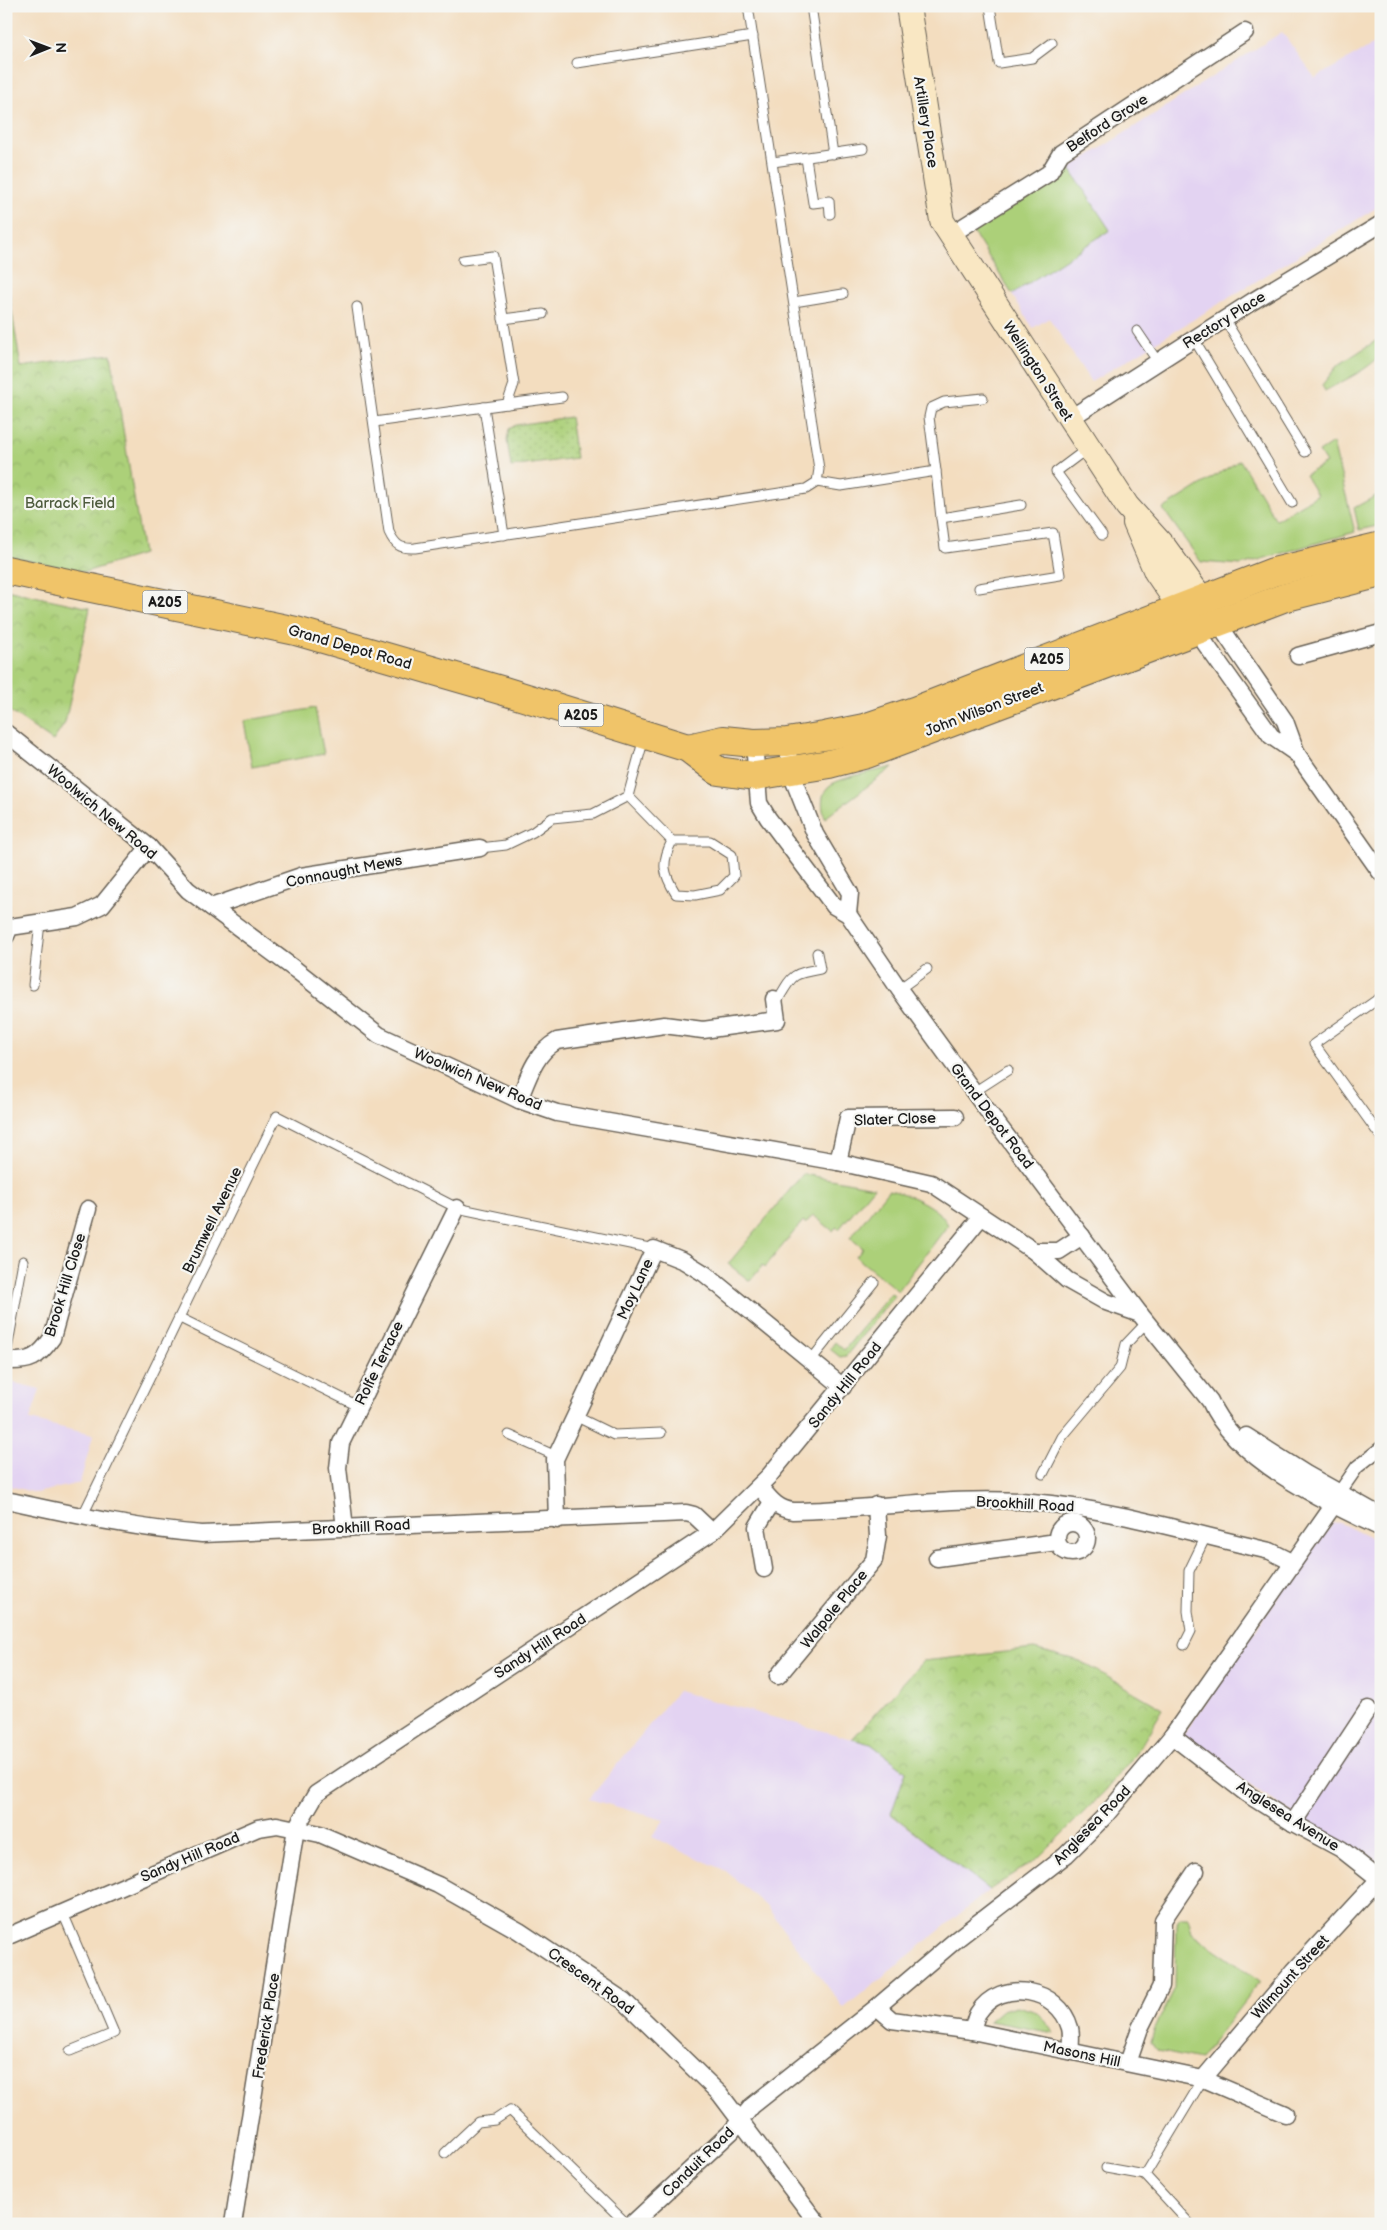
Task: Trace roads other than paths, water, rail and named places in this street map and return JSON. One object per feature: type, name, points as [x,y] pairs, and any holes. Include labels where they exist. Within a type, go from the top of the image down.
[{"type":"highway","name":"John Wilson Street","points":[[788,742],[864,728],[1287,568],[1381,546]]},
{"type":"highway","name":"Grand Depot Road","points":[[6,570],[269,624],[504,691],[688,748],[718,770],[755,776]]},
{"type":"highway","name":"John Wilson Street","points":[[755,776],[790,771],[867,754],[1283,598],[1381,573]]},
{"type":"highway","name":"Grand Depot Road","points":[[688,748],[723,740],[754,743],[788,742]]},
{"type":"main road","name":"Artillery Place","points":[[908,6],[939,207],[942,221],[950,235]]},
{"type":"main road","name":"Wellington Street","points":[[950,235],[1068,419],[1127,506],[1156,572],[1191,603]]},
{"type":"street","name":"Belford Grove","points":[[950,235],[1049,172],[1060,153],[1245,32]]},
{"type":"street","name":"Rectory Place","points":[[1068,419],[1381,224]]},
{"type":"street","name":"Wellington Street","points":[[1191,603],[1271,736],[1297,754]]},
{"type":"street","name":"Wellington Street","points":[[1191,603],[1207,627],[1285,721],[1297,754],[1381,872]]},
{"type":"street","points":[[1298,656],[1381,633]]},
{"type":"street","name":"Woolwich New Road","points":[[6,733],[149,847],[188,890],[296,970],[379,1035],[519,1100],[557,1112],[838,1162],[931,1183],[1034,1252],[1067,1280],[1106,1302],[1144,1318]]},
{"type":"street","points":[[788,742],[790,771],[815,834],[850,893],[848,914]]},
{"type":"street","name":"Grand Depot Road","points":[[754,743],[755,776],[759,803],[768,818],[834,906],[848,914],[899,989],[974,1092],[1144,1318]]},
{"type":"street","points":[[6,936],[10,927],[77,917],[102,905],[149,847]]},
{"type":"street","name":"Connaught Mews","points":[[211,907],[301,876],[480,848]]},
{"type":"street","points":[[519,1100],[533,1066],[548,1046],[557,1042],[580,1036],[664,1025],[703,1030],[777,1020],[774,999]]},
{"type":"street","name":"Slater Close","points":[[838,1162],[848,1118],[955,1117]]},
{"type":"street","name":"Brook Hill Close","points":[[6,1361],[24,1362],[41,1354],[52,1338],[88,1208]]},
{"type":"street","name":"Rolfe Terrace","points":[[345,1528],[338,1468],[341,1443],[457,1208]]},
{"type":"street","name":"Sandy Hill Road","points":[[6,1937],[258,1828],[277,1825],[296,1828],[316,1794],[712,1532],[760,1487],[844,1387],[981,1217]]},
{"type":"street","points":[[1034,1252],[1059,1251],[1082,1236]]},
{"type":"street","name":"Moy Lane","points":[[557,1520],[556,1456],[654,1249],[684,1260],[705,1274],[844,1387]]},
{"type":"street","points":[[1144,1318],[1210,1401],[1218,1404],[1243,1438],[1252,1454],[1282,1476],[1381,1516]]},
{"type":"street","points":[[1336,1499],[1357,1467],[1381,1448]]},
{"type":"street","name":"Brookhill Road","points":[[760,1487],[772,1502],[784,1510],[793,1511],[876,1505],[995,1501],[1076,1515],[1120,1514],[1270,1551],[1292,1562]]},
{"type":"street","points":[[1336,1499],[1381,1528]]},
{"type":"street","name":"Anglesea Road","points":[[740,2120],[752,2106],[877,2008],[957,1939],[1066,1855],[1105,1816],[1172,1736],[1336,1499]]},
{"type":"street","name":"Brookhill Road","points":[[6,1500],[82,1517],[173,1532],[202,1534],[686,1513],[694,1515],[712,1532]]},
{"type":"street","points":[[764,1569],[757,1526],[772,1502]]},
{"type":"street","name":"Walpole Place","points":[[778,1676],[874,1560],[878,1536],[876,1505]]},
{"type":"street","points":[[937,1558],[1057,1542],[1068,1552],[1073,1553],[1086,1544],[1086,1533],[1076,1515],[1060,1528],[1057,1542]]},
{"type":"street","points":[[1293,1823],[1368,1709]]},
{"type":"street","name":"Anglesea Avenue","points":[[1172,1736],[1247,1794],[1293,1823],[1341,1848],[1380,1878]]},
{"type":"street","name":"Crescent Road","points":[[296,1828],[320,1834],[354,1847],[438,1885],[520,1931],[624,2001],[720,2094],[818,2224]]},
{"type":"street","name":"Frederick Place","points":[[233,2224],[296,1828]]},
{"type":"street","points":[[1128,2063],[1140,2028],[1161,1986],[1162,1920],[1196,1871]]},
{"type":"street","name":"Wilmount Street","points":[[1203,2079],[1294,1971],[1380,1878]]},
{"type":"street","points":[[972,2031],[978,2013],[991,2000],[1008,1991],[1028,1991],[1045,1996],[1060,2009],[1070,2028],[1071,2051]]},
{"type":"street","name":"Masons Hill","points":[[877,2008],[892,2020],[972,2031],[1203,2079],[1285,2114]]},
{"type":"street","name":"Conduit Road","points":[[632,2224],[731,2132],[740,2120]]},
{"type":"lane","points":[[748,6],[819,469],[817,482]]},
{"type":"lane","points":[[812,6],[833,154]]},
{"type":"lane","points":[[990,6],[999,63],[1032,58],[1052,43]]},
{"type":"lane","points":[[577,63],[753,36]]},
{"type":"lane","points":[[773,162],[863,149]]},
{"type":"lane","points":[[806,158],[813,203],[828,201],[830,214]]},
{"type":"lane","points":[[463,260],[493,256],[514,384],[507,404]]},
{"type":"lane","points":[[794,302],[843,294]]},
{"type":"lane","points":[[357,307],[389,532],[394,542],[400,548],[415,548],[806,489],[817,482],[841,486],[936,471]]},
{"type":"lane","points":[[503,319],[543,314]]},
{"type":"lane","points":[[1225,320],[1305,452]]},
{"type":"lane","points":[[1138,331],[1158,362]]},
{"type":"lane","points":[[1194,339],[1292,503]]},
{"type":"lane","points":[[374,422],[562,397]]},
{"type":"lane","points":[[979,588],[1060,575],[1053,533],[945,548],[929,417],[931,408],[944,402],[983,398]]},
{"type":"lane","points":[[484,407],[504,535]]},
{"type":"lane","points":[[1088,448],[1056,472],[1102,535]]},
{"type":"lane","points":[[941,518],[1021,505]]},
{"type":"lane","points":[[480,848],[506,845],[533,832],[552,818],[593,814],[628,796],[645,735]]},
{"type":"lane","points":[[628,796],[672,840],[710,840],[732,854],[734,876],[720,890],[695,895],[676,894],[666,878],[664,858],[672,840]]},
{"type":"lane","points":[[33,985],[40,923]]},
{"type":"lane","points":[[774,999],[779,998],[785,984],[795,975],[820,969],[816,953]]},
{"type":"lane","points":[[899,989],[927,968]]},
{"type":"lane","points":[[1381,998],[1314,1044],[1381,1137]]},
{"type":"lane","points":[[974,1092],[1008,1070]]},
{"type":"lane","name":"Brumwell Avenue","points":[[82,1517],[278,1116],[457,1208]]},
{"type":"lane","points":[[457,1208],[654,1249]]},
{"type":"lane","points":[[6,1356],[23,1261]]},
{"type":"lane","points":[[811,1360],[874,1282]]},
{"type":"lane","points":[[180,1318],[358,1406]]},
{"type":"lane","points":[[1043,1474],[1062,1437],[1120,1368],[1126,1344],[1144,1318]]},
{"type":"lane","points":[[575,1416],[614,1435],[661,1432]]},
{"type":"lane","points":[[510,1435],[556,1456]]},
{"type":"lane","points":[[1184,1645],[1191,1631],[1188,1611],[1189,1572],[1206,1536]]},
{"type":"lane","points":[[63,1912],[114,2033],[70,2051]]},
{"type":"lane","points":[[1145,2175],[1203,2079]]},
{"type":"lane","points":[[445,2153],[478,2122],[495,2120],[510,2110],[627,2224]]},
{"type":"lane","points":[[1106,2168],[1145,2175],[1190,2224]]},
{"type":"park label","name":"Barrack Field","points":[[70,503]]}]
